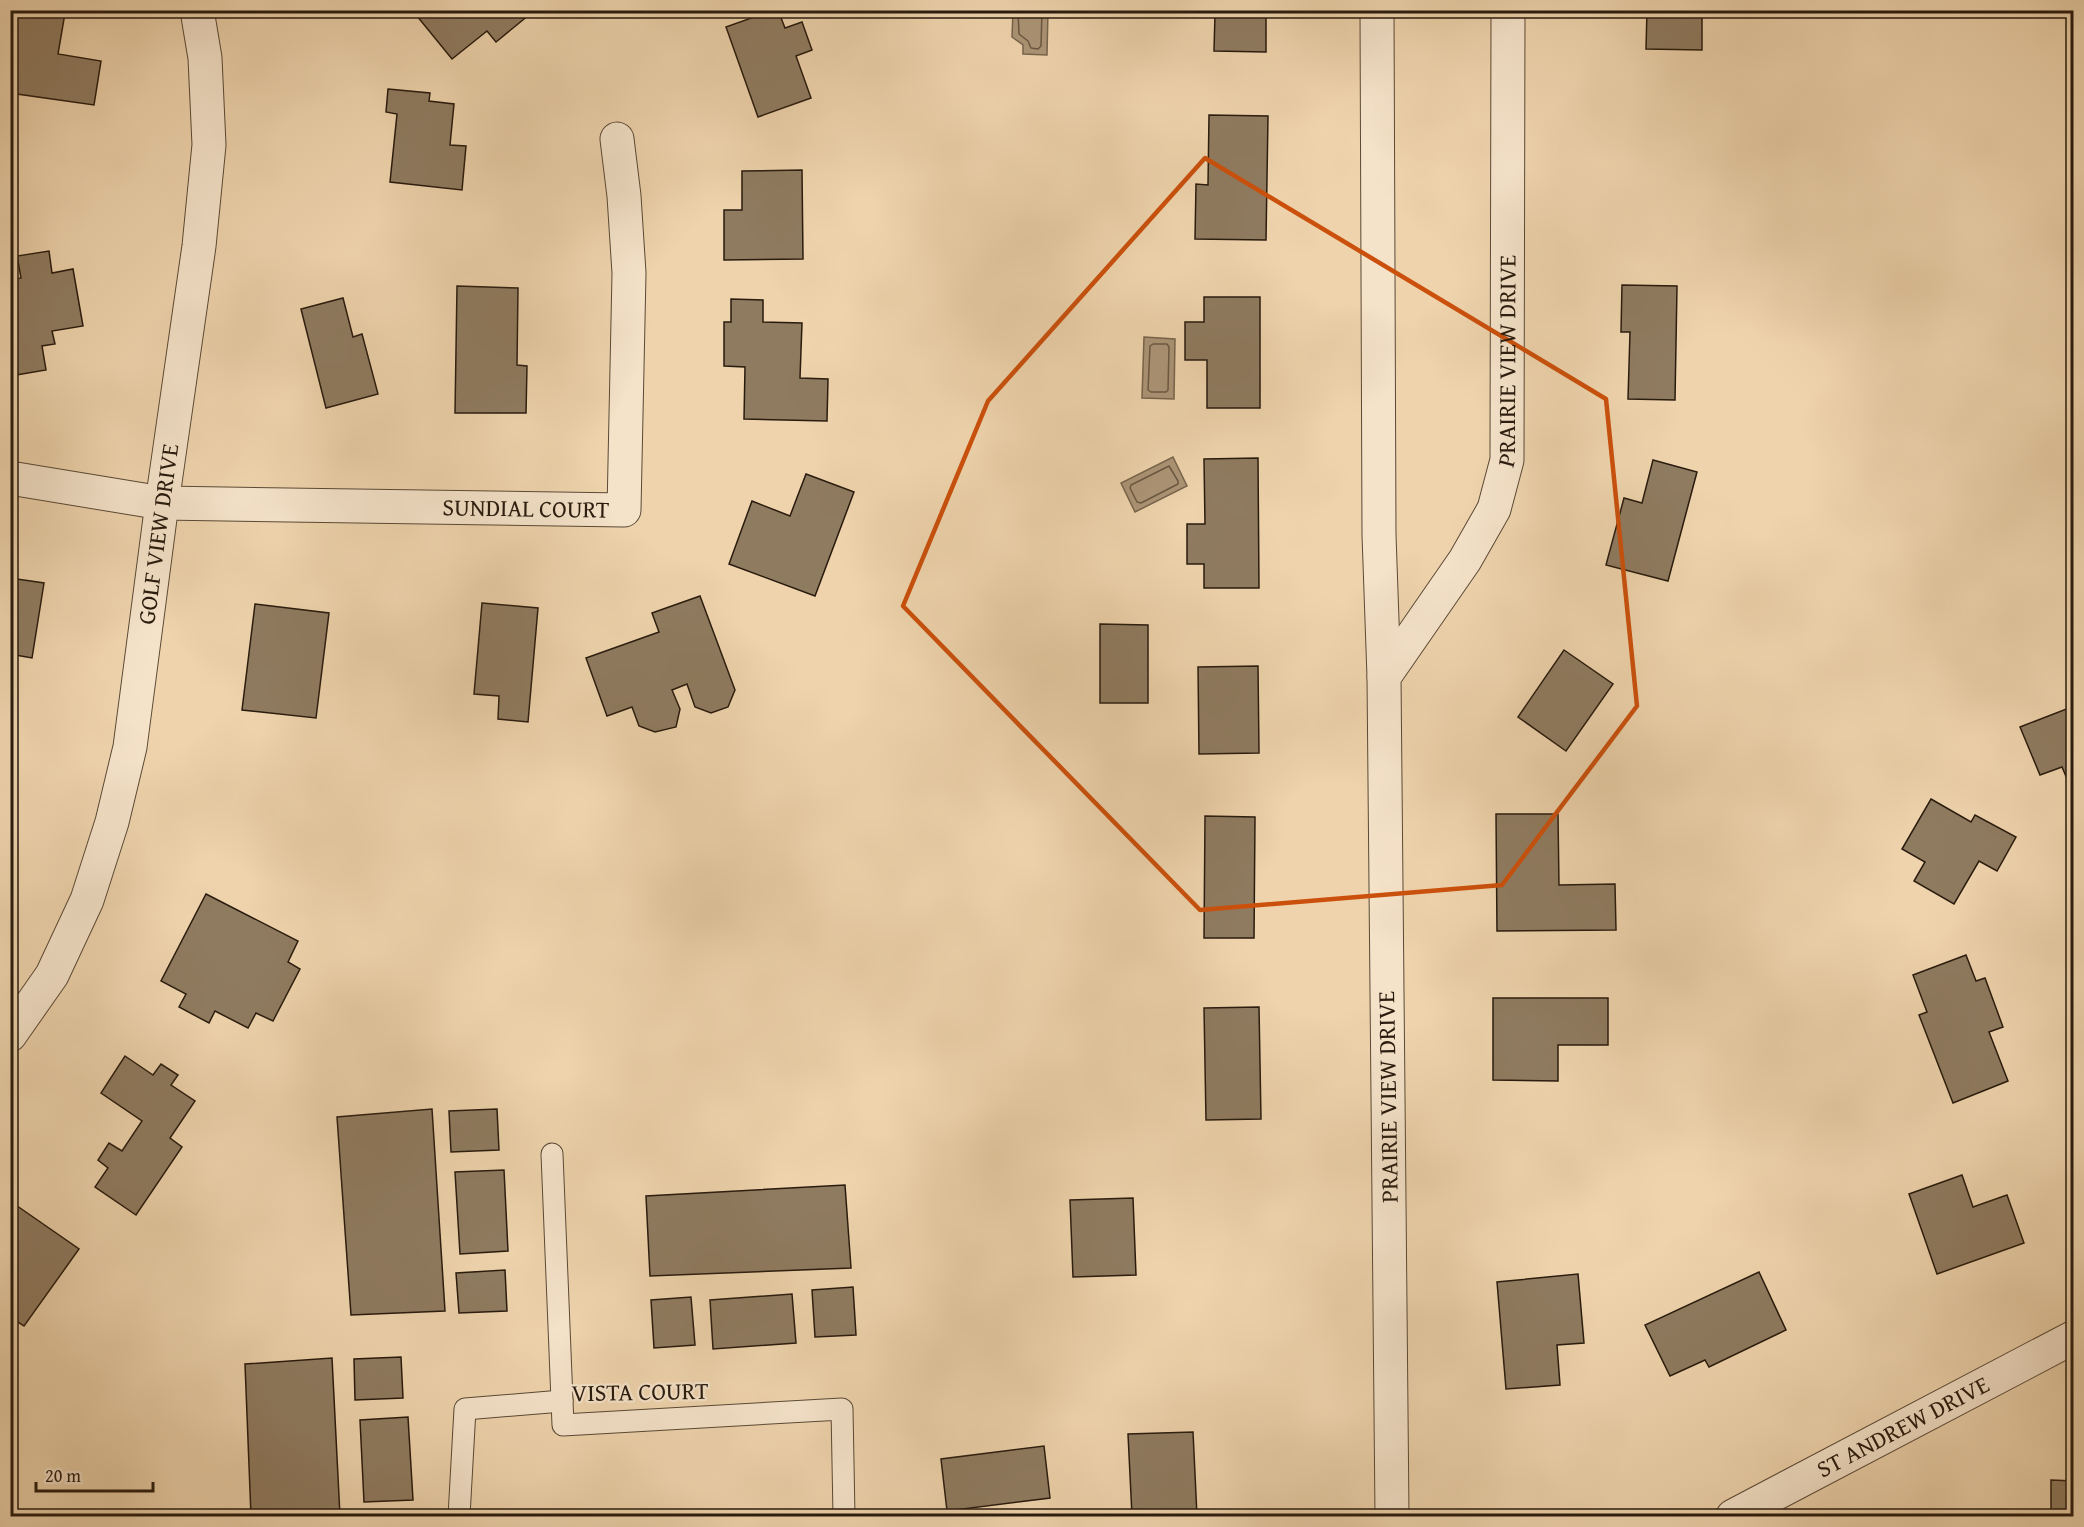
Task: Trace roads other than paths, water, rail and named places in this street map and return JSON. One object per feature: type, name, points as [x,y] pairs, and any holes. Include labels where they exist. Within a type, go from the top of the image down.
[{"type":"street","name":"GOLF VIEW DRIVE","points":[[10,1035],[52,975],[87,900],[112,822],[130,747],[199,246],[209,145],[205,58],[197,10]]},
{"type":"street","name":"PRAIRIE VIEW DRIVE","points":[[1377,10],[1379,536],[1384,677],[1392,1516]]},
{"type":"street","name":"PRAIRIE VIEW DRIVE","points":[[1384,677],[1465,560],[1494,509],[1507,460],[1508,10]]},
{"type":"street","name":"SUNDIAL COURT","points":[[162,503],[624,510],[629,273],[624,195],[617,139]]},
{"type":"street","points":[[10,478],[162,503]]},
{"type":"street","name":"ST ANDREW DRIVE","points":[[1733,1516],[2073,1336]]},
{"type":"lane","name":"VISTA COURT","points":[[552,1154],[563,1425],[842,1410],[844,1516]]},
{"type":"lane","points":[[459,1516],[465,1410],[562,1401]]},
{"type":"water","points":[[1013,11],[1048,11],[1047,55],[1023,54],[1023,45],[1012,37]]},
{"type":"water","points":[[1144,337],[1175,339],[1174,399],[1142,398]]},
{"type":"water","points":[[1173,457],[1187,486],[1135,512],[1121,483]]}]
